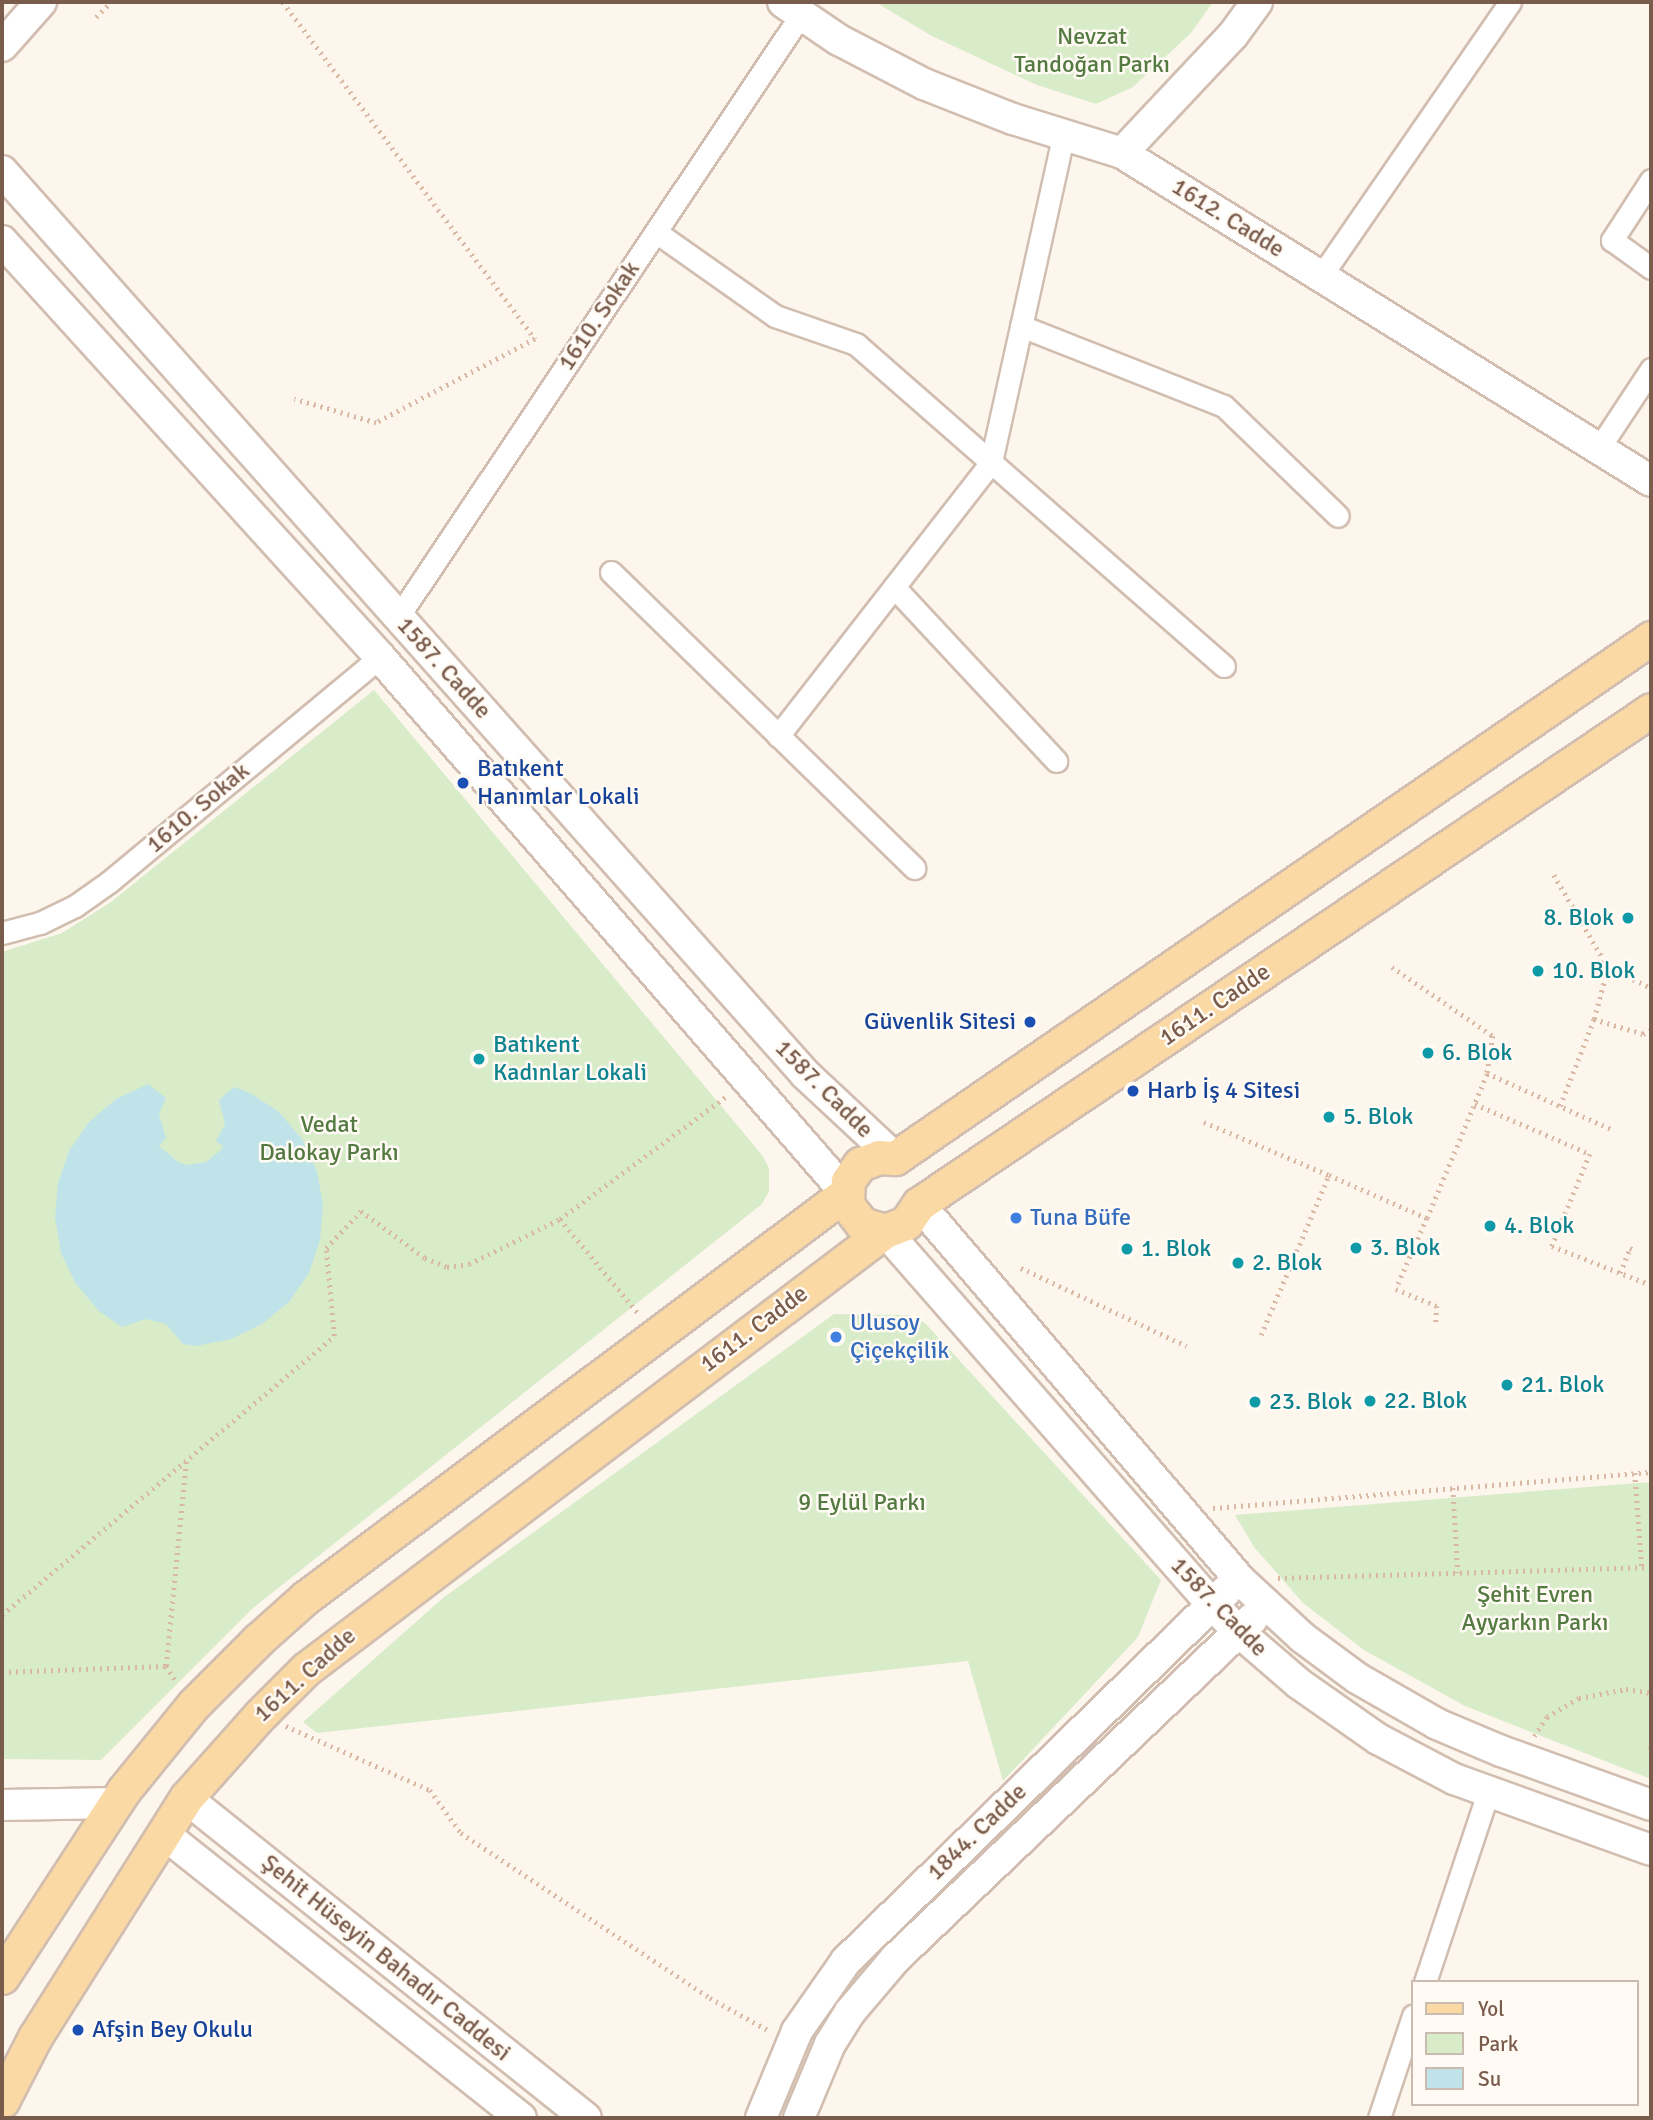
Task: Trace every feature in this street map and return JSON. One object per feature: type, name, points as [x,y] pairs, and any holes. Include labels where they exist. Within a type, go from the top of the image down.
[{"type":"main road","points":[[2,46],[41,2]]},
{"type":"main road","points":[[1122,153],[1233,35],[1257,2]]},
{"type":"main road","name":"1612. Cadde","points":[[792,9],[839,40],[924,84],[1063,136],[1122,153],[1651,481]]},
{"type":"main road","name":"1587. Cadde","points":[[2,171],[805,1074],[895,1158]]},
{"type":"main road","name":"1587. Cadde","points":[[2,241],[380,657],[846,1192]]},
{"type":"main road","points":[[895,1158],[1651,638]]},
{"type":"main road","name":"1611. Cadde","points":[[2,2101],[35,2037],[186,1798],[260,1714],[342,1639],[885,1231],[906,1223],[919,1204],[1651,710]]},
{"type":"main road","points":[[885,1231],[872,1230],[853,1216],[846,1192],[848,1181],[860,1164],[879,1157],[895,1158],[912,1170],[918,1181],[919,1204]]},
{"type":"main road","points":[[2,1977],[116,1803],[192,1705],[305,1598],[846,1192]]},
{"type":"main road","name":"1587. Cadde","points":[[919,1204],[1239,1579],[1266,1606],[1329,1658],[1384,1695],[1457,1733],[1651,1805]]},
{"type":"main road","name":"1587. Cadde","points":[[885,1231],[1212,1604],[1238,1632],[1298,1684],[1348,1720],[1406,1756],[1488,1793],[1651,1850]]},
{"type":"main road","name":"1844. Cadde","points":[[761,2118],[791,2043],[828,1983],[869,1937],[1239,1579]]},
{"type":"main road","name":"1844. Cadde","points":[[799,2118],[830,2044],[874,1982],[1266,1606]]},
{"type":"main road","name":"Şehit Hüseyin Bahadır Caddesi","points":[[186,1798],[586,2118]]},
{"type":"main road","points":[[2,1805],[116,1803]]},
{"type":"main road","name":"Şehit Hüseyin Bahadır Caddesi","points":[[164,1834],[521,2118]]},
{"type":"street","points":[[1321,276],[1510,2]]},
{"type":"street","name":"1610. Sokak","points":[[398,617],[656,232],[792,9]]},
{"type":"street","points":[[778,736],[991,462],[1063,136]]},
{"type":"street","points":[[1651,180],[1612,240],[1651,268]]},
{"type":"street","points":[[656,232],[775,316],[856,344],[1224,666]]},
{"type":"street","points":[[1021,326],[1224,407],[1338,516]]},
{"type":"street","points":[[1599,448],[1651,369]]},
{"type":"street","points":[[611,572],[914,868]]},
{"type":"street","points":[[894,587],[1056,761]]},
{"type":"street","name":"1610. Sokak","points":[[2,933],[40,923],[75,906],[109,882],[380,657]]},
{"type":"street","points":[[1426,1980],[1488,1793]]},
{"type":"street","points":[[1379,2118],[1412,2019]]},
{"type":"path","points":[[96,17],[111,2]]},
{"type":"path","points":[[284,2],[536,339],[376,423],[294,399]]},
{"type":"path","points":[[1555,875],[1608,967],[1651,988]]},
{"type":"path","points":[[1392,967],[1493,1035],[1487,1073],[1396,1289],[1437,1306],[1436,1321]]},
{"type":"path","points":[[1560,1106],[1594,1019],[1608,967]]},
{"type":"path","points":[[1594,1019],[1643,1034],[1651,1030]]},
{"type":"path","points":[[1487,1073],[1611,1129]]},
{"type":"path","points":[[2,1615],[334,1336],[327,1248],[361,1211],[425,1258],[447,1266],[469,1264],[560,1219],[748,1080]]},
{"type":"path","points":[[1475,1104],[1590,1154],[1552,1246],[1651,1286]]},
{"type":"path","points":[[1204,1122],[1427,1218]]},
{"type":"path","points":[[1261,1335],[1329,1175]]},
{"type":"path","points":[[1303,1211],[1312,1215]]},
{"type":"path","points":[[560,1219],[656,1335]]},
{"type":"path","points":[[1620,1273],[1630,1248],[1634,1250]]},
{"type":"path","points":[[1021,1268],[1187,1346]]},
{"type":"path","points":[[186,1460],[166,1666],[192,1705]]},
{"type":"path","points":[[1180,1511],[1651,1472]]},
{"type":"path","points":[[1635,1473],[1642,1568]]},
{"type":"path","points":[[1453,1488],[1458,1573]]},
{"type":"path","points":[[1239,1579],[1651,1567]]},
{"type":"path","points":[[2,1672],[166,1666]]},
{"type":"path","points":[[1525,1759],[1537,1730],[1560,1706],[1598,1693],[1626,1689],[1651,1693]]},
{"type":"path","points":[[260,1714],[430,1790],[461,1833],[710,1998],[791,2043]]},
{"type":"path","points":[[1651,1747],[1651,1754]]},
{"type":"green space","name":"Nevzat Tandoğan Parkı","points":[[875,2],[1213,2],[1191,33],[1133,87],[1096,104],[1037,85],[932,36]]},
{"type":"green space","name":"Vedat Dalokay Parkı","points":[[374,690],[762,1155],[769,1168],[769,1191],[762,1204],[253,1608],[101,1760],[2,1759],[2,952],[62,933],[111,902]]},
{"type":"green space","name":"9 Eylül Parkı","points":[[834,1314],[908,1315],[925,1323],[1161,1580],[1138,1637],[1003,1781],[968,1661],[317,1733],[303,1722],[443,1598]]},
{"type":"green space","name":"Şehit Evren Ayyarkın Parkı","points":[[1651,1482],[1651,1779],[1465,1706],[1364,1650],[1303,1603],[1254,1547],[1235,1515]]},
{"type":"water","points":[[148,1084],[166,1098],[159,1114],[166,1138],[159,1146],[178,1162],[187,1165],[206,1162],[221,1150],[223,1146],[216,1141],[225,1124],[219,1100],[234,1087],[250,1093],[279,1112],[302,1139],[317,1171],[323,1205],[320,1240],[309,1273],[289,1302],[262,1324],[231,1339],[196,1346],[183,1344],[166,1324],[146,1319],[122,1327],[99,1311],[76,1284],[61,1253],[55,1218],[58,1183],[69,1151],[89,1122],[116,1099]]},
{"type":"place","name":"Batıkent Hanımlar Lokali","points":[[463,783]]},
{"type":"place","name":"8. Blok","points":[[1628,918]]},
{"type":"place","name":"10. Blok","points":[[1538,971]]},
{"type":"place","name":"Güvenlik Sitesi","points":[[1030,1022]]},
{"type":"place","name":"6. Blok","points":[[1428,1053]]},
{"type":"place","name":"Batıkent Kadınlar Lokali","points":[[479,1059]]},
{"type":"place","name":"Harb İş 4 Sitesi","points":[[1133,1091]]},
{"type":"place","name":"5. Blok","points":[[1329,1117]]},
{"type":"place","name":"Tuna Büfe","points":[[1016,1218]]},
{"type":"place","name":"4. Blok","points":[[1490,1226]]},
{"type":"place","name":"3. Blok","points":[[1356,1248]]},
{"type":"place","name":"1. Blok","points":[[1127,1249]]},
{"type":"place","name":"2. Blok","points":[[1238,1263]]},
{"type":"place","name":"Ulusoy Çiçekçilik","points":[[836,1337]]},
{"type":"place","name":"21. Blok","points":[[1507,1385]]},
{"type":"place","name":"22. Blok","points":[[1370,1401]]},
{"type":"place","name":"23. Blok","points":[[1255,1402]]},
{"type":"place","name":"Afşin Bey Okulu","points":[[78,2030]]}]
